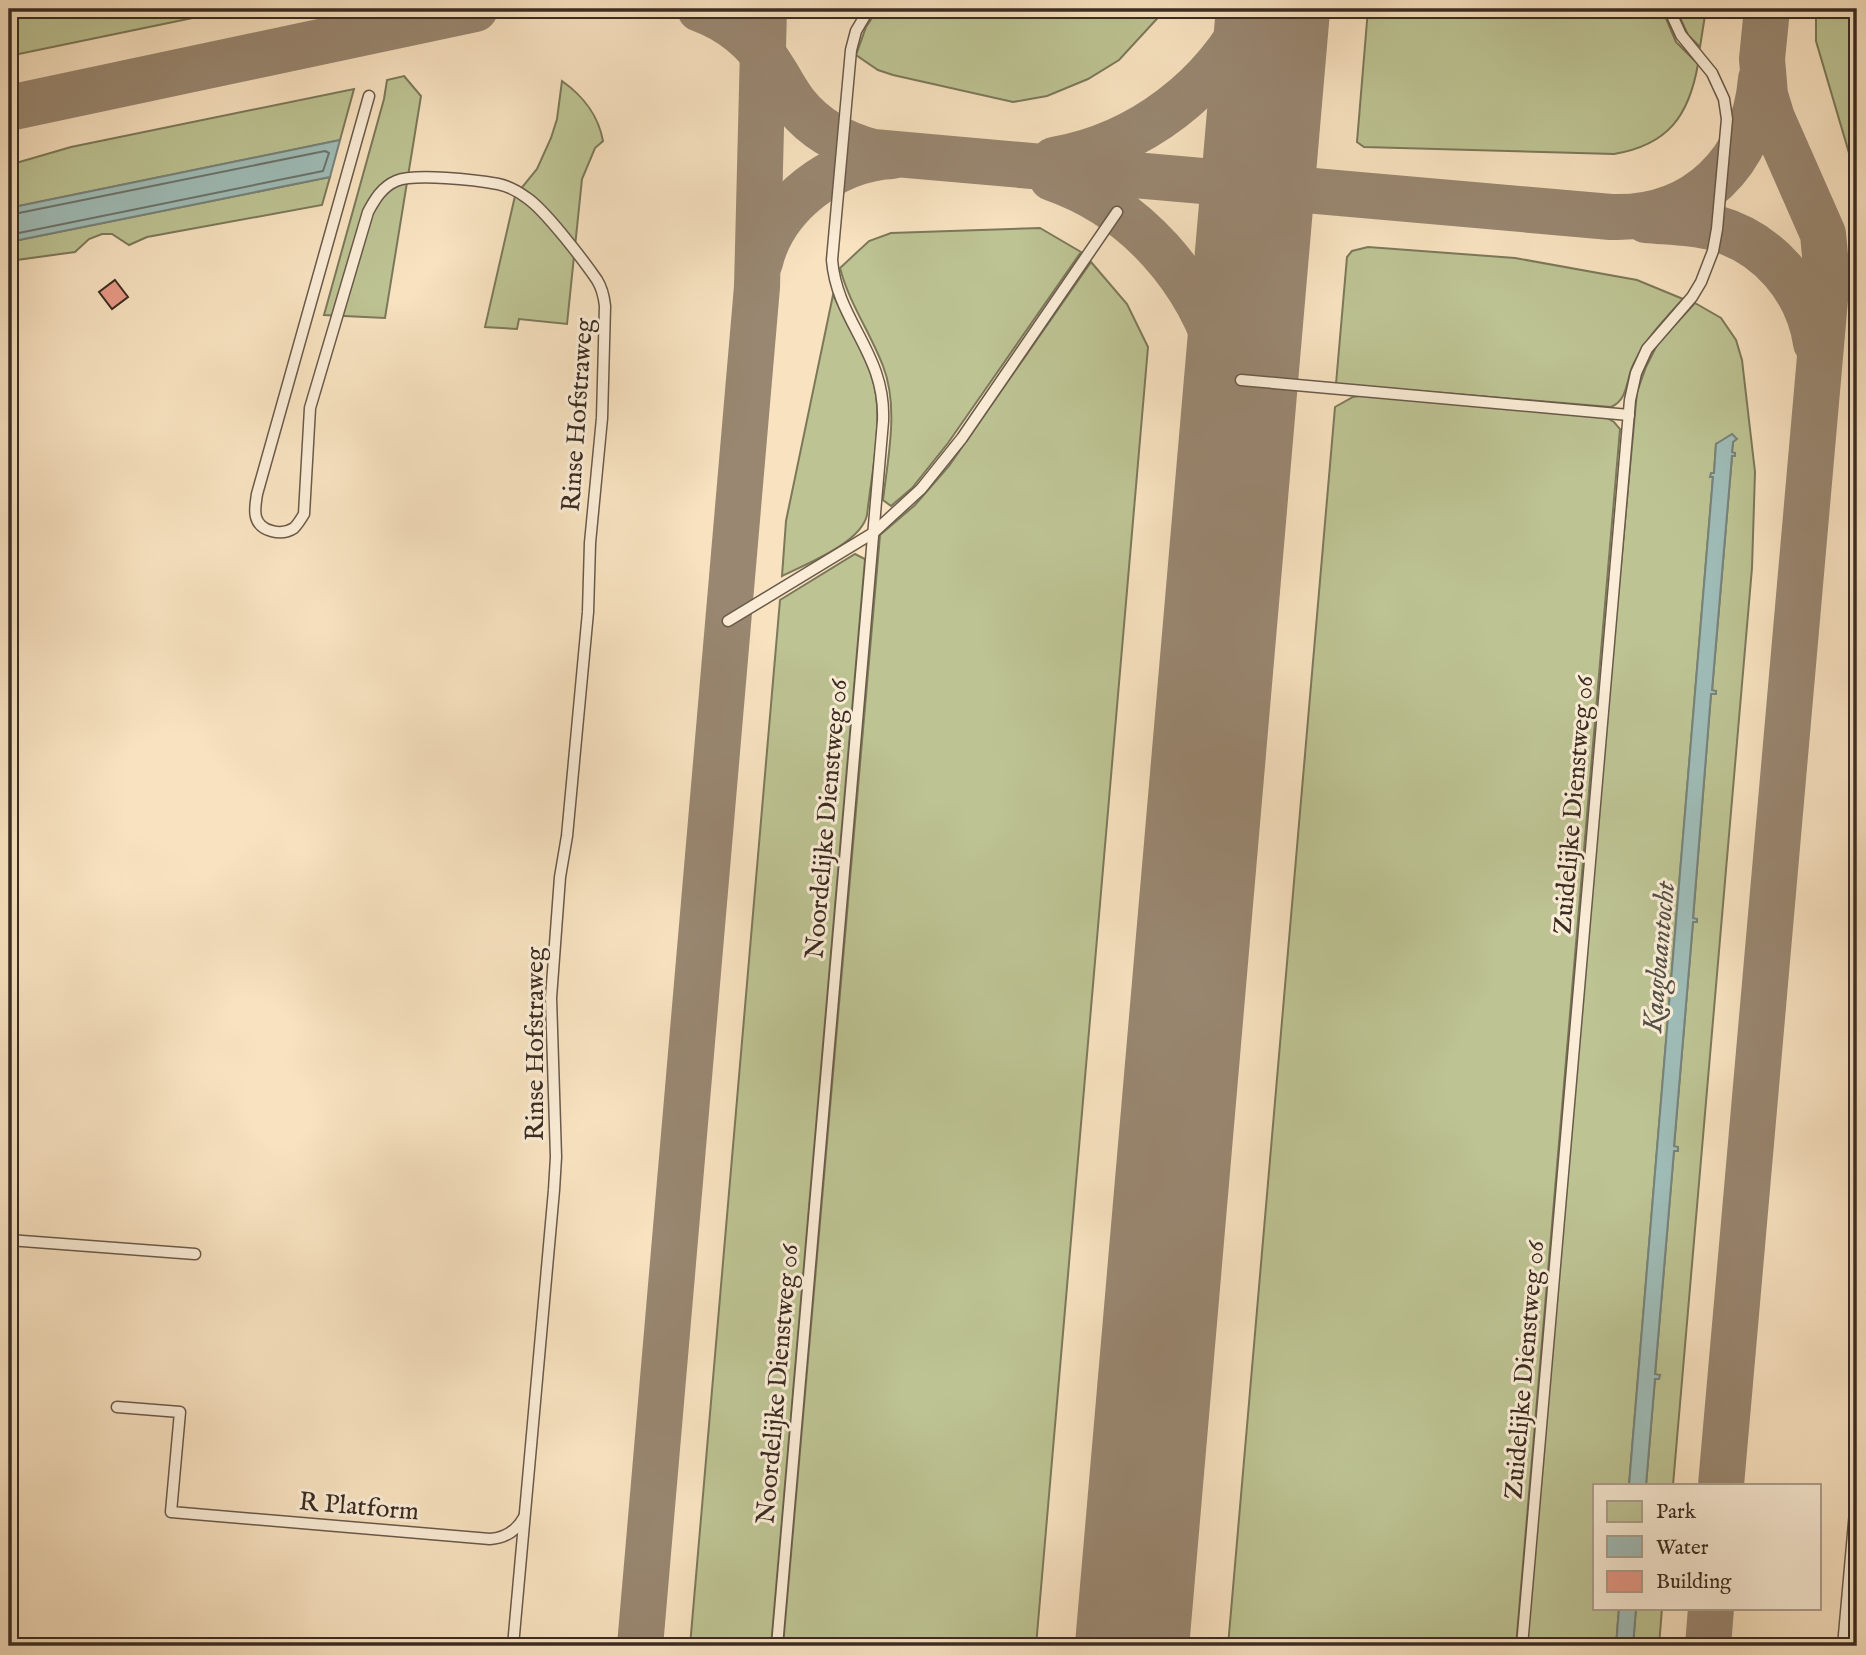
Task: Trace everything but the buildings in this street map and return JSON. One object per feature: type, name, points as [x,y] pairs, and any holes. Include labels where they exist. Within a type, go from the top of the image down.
[{"type":"lane","name":"Noordelijke Dienstweg 06","points":[[777,1646],[883,421],[883,394],[875,365],[838,292],[832,260],[851,50],[856,31],[869,9]]},
{"type":"lane","name":"Zuidelijke Dienstweg 06","points":[[1522,1646],[1633,383],[1642,358],[1659,332],[1697,289],[1710,261],[1717,229],[1727,119],[1724,99],[1712,73],[1676,28],[1669,9]]},
{"type":"lane","name":"Rinse Hofstraweg","points":[[369,96],[257,494],[255,514],[262,526],[277,532],[288,531],[296,526],[304,514],[310,408],[368,212],[386,187],[402,179],[420,177],[496,184],[514,190],[534,203],[590,271],[598,282],[606,306],[602,418],[590,543],[588,612],[567,836],[560,877],[551,998],[556,1157],[513,1646]]},
{"type":"lane","points":[[728,621],[873,533],[913,498],[942,465],[1117,212]]},
{"type":"lane","points":[[1241,380],[1629,415]]},
{"type":"lane","points":[[9,1240],[195,1254]]},
{"type":"lane","name":"R Platform","points":[[117,1407],[180,1412],[171,1511],[490,1539],[514,1530],[524,1517],[526,1506]]},
{"type":"lane","points":[[1843,1646],[1857,1489]]},
{"type":"green space","points":[[9,9],[236,9],[9,56]]},
{"type":"green space","points":[[878,9],[1166,9],[1119,60],[1088,79],[1047,96],[1013,102],[893,75],[878,70],[856,55],[866,27]]},
{"type":"green space","points":[[1368,9],[1662,9],[1676,42],[1698,64],[1689,99],[1673,125],[1662,135],[1633,150],[1614,154],[1364,147],[1357,142]]},
{"type":"green space","points":[[1676,9],[1706,9],[1700,47],[1688,35]]},
{"type":"green space","points":[[1816,9],[1857,9],[1857,180],[1816,41]]},
{"type":"green space","points":[[404,76],[421,96],[385,318],[324,315],[387,80]]},
{"type":"green space","points":[[562,81],[588,106],[601,131],[603,141],[595,148],[582,179],[567,324],[519,319],[517,329],[485,327],[515,196],[537,169],[551,138],[557,119]]},
{"type":"green space","points":[[354,89],[340,140],[9,208],[9,165],[71,147]]},
{"type":"green space","points":[[330,177],[322,205],[147,237],[129,245],[112,234],[102,234],[89,239],[75,252],[9,261],[9,242]]},
{"type":"green space","points":[[1040,228],[1081,252],[948,443],[912,488],[891,506],[883,500],[891,432],[888,382],[840,268],[869,241],[891,233]]},
{"type":"green space","points":[[1368,247],[1515,258],[1637,280],[1683,299],[1644,346],[1633,365],[1624,395],[1611,407],[1336,384],[1347,257],[1352,251]]},
{"type":"green space","points":[[1091,262],[1127,304],[1148,347],[1036,1646],[783,1646],[880,535],[915,505],[949,466]]},
{"type":"green space","points":[[833,295],[864,356],[876,395],[876,439],[867,515],[855,535],[844,543],[782,576],[786,521]]},
{"type":"green space","points":[[1695,303],[1721,318],[1736,340],[1742,360],[1755,472],[1752,568],[1673,1484],[1646,1484],[1655,1378],[1659,1375],[1655,1375],[1674,1150],[1678,1150],[1678,1147],[1674,1147],[1693,922],[1697,922],[1697,919],[1693,919],[1711,694],[1716,691],[1712,691],[1732,456],[1735,456],[1735,453],[1732,453],[1736,439],[1728,438],[1716,444],[1714,474],[1711,477],[1629,1484],[1593,1484],[1593,1610],[1619,1610],[1616,1646],[1526,1646],[1637,392],[1658,343]]},
{"type":"green space","points":[[1366,395],[1607,418],[1620,429],[1516,1646],[1228,1646],[1335,407],[1353,397]]},
{"type":"green space","points":[[855,554],[865,559],[771,1646],[690,1646],[780,600]]},
{"type":"green space","points":[[1636,1610],[1662,1610],[1659,1646],[1633,1646]]},
{"type":"water","points":[[340,140],[330,177],[9,242],[9,208]]},
{"type":"water","points":[[1732,434],[1737,439],[1733,442],[1732,452],[1735,456],[1732,456],[1712,690],[1716,691],[1716,694],[1711,694],[1693,918],[1697,919],[1697,922],[1693,922],[1674,1146],[1678,1147],[1678,1151],[1674,1151],[1655,1374],[1660,1375],[1659,1379],[1655,1379],[1646,1484],[1629,1484],[1713,477],[1710,477],[1711,473],[1714,473],[1716,444]]},
{"type":"water","points":[[1619,1610],[1636,1610],[1633,1646],[1616,1646]]},
{"type":"taxiway","points":[[9,108],[475,9]]},
{"type":"taxiway","points":[[700,9],[732,25],[750,41],[766,59],[793,101],[812,122],[851,145],[873,152],[1611,217],[1642,215],[1670,208],[1694,196],[1716,180],[1747,136],[1756,109],[1761,79]]},
{"type":"taxiway","points":[[640,1646],[757,287],[764,9]]},
{"type":"taxiway","points":[[1054,160],[1116,141],[1172,108],[1197,87],[1219,63],[1254,9]]},
{"type":"taxiway","points":[[1721,1484],[1827,277],[1823,234],[1772,118],[1765,95],[1762,59],[1767,9]]},
{"type":"taxiway","points":[[760,262],[778,221],[810,188],[849,166],[892,156]]},
{"type":"taxiway","points":[[1052,178],[1083,191],[1111,208],[1137,228],[1181,276],[1198,304],[1223,365],[1230,395],[1235,445]]},
{"type":"taxiway","points":[[1646,220],[1715,228],[1735,235],[1769,257],[1795,287],[1812,323],[1816,343]]},
{"type":"taxiway","points":[[1708,1646],[1711,1610]]},
{"type":"runway","points":[[1132,1646],[1273,9]]},
{"type":"water label","name":"Kaagbaantocht","points":[[1660,957]]}]
